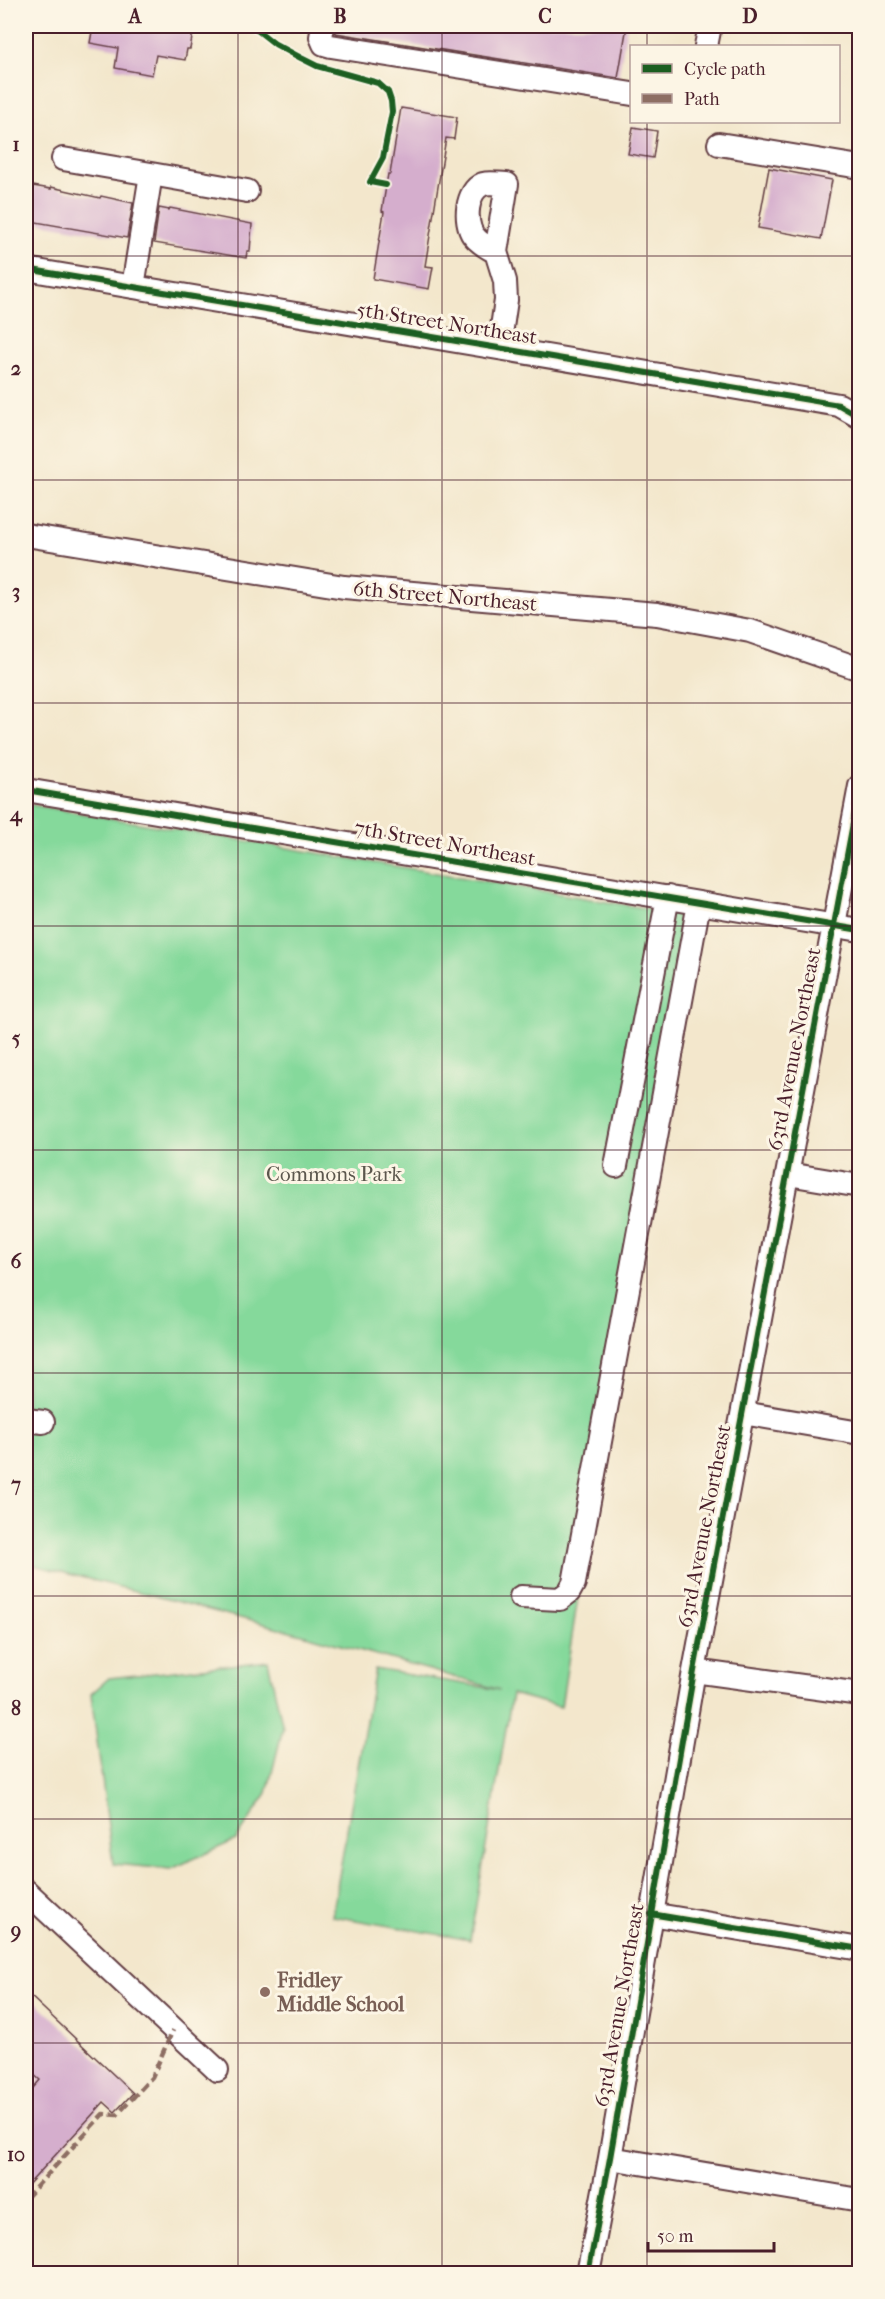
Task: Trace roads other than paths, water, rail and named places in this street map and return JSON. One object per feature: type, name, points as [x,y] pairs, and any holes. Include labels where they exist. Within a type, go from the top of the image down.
[{"type":"street","points":[[323,26],[321,37],[324,44],[331,46],[630,94]]},
{"type":"street","points":[[706,45],[710,26]]},
{"type":"street","points":[[719,144],[860,167]]},
{"type":"street","points":[[63,159],[247,191]]},
{"type":"street","points":[[133,287],[151,174]]},
{"type":"street","points":[[496,252],[505,281],[506,300],[499,348]]},
{"type":"street","name":"5th Street Northeast","points":[[26,269],[499,348],[849,401],[860,417]]},
{"type":"street","name":"6th Street Northeast","points":[[26,535],[344,587],[680,617],[750,631],[860,669]]},
{"type":"street","name":"63rd Avenue Northeast","points":[[588,2274],[694,1671],[860,786]]},
{"type":"street","name":"7th Street Northeast","points":[[26,790],[860,930]]},
{"type":"street","points":[[616,1166],[668,897]]},
{"type":"street","points":[[521,1598],[560,1599],[574,1583],[699,903]]},
{"type":"street","points":[[788,1174],[860,1186]]},
{"type":"street","points":[[743,1413],[860,1432]]},
{"type":"street","points":[[694,1671],[860,1694]]},
{"type":"street","points":[[26,1891],[217,2070]]},
{"type":"street","points":[[651,1914],[860,1949]]},
{"type":"street","points":[[610,2158],[860,2200]]},
{"type":"place","name":"Fridley Middle School","points":[[265,1992]]},
{"type":"park label","name":"Commons Park","points":[[334,1174]]}]
